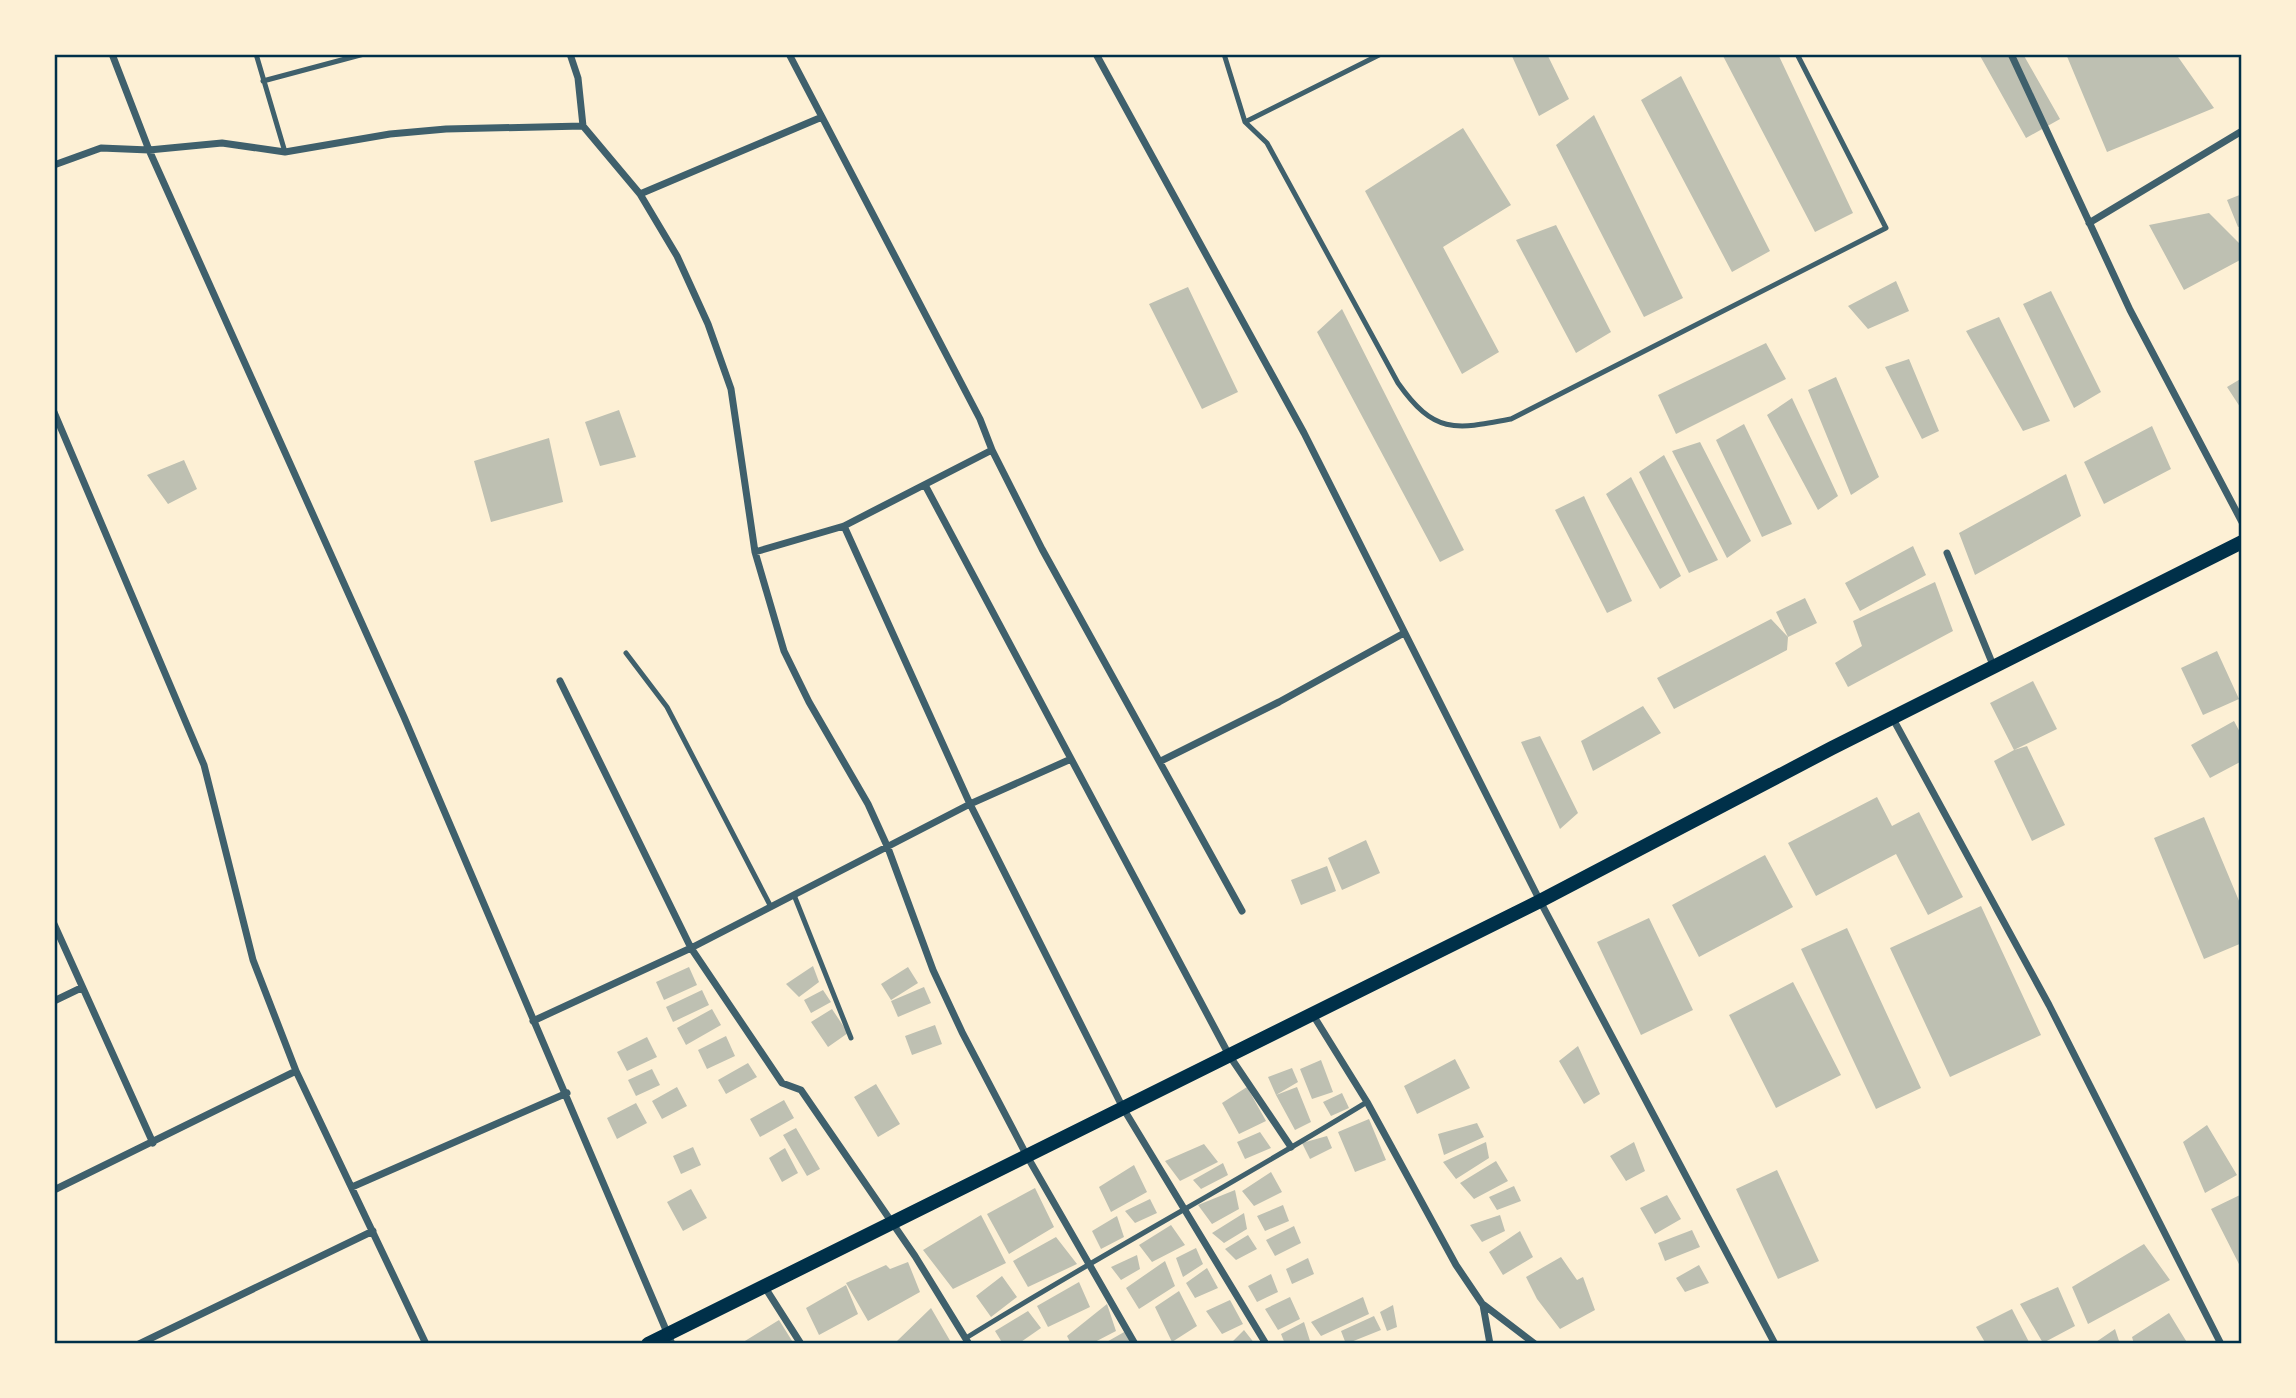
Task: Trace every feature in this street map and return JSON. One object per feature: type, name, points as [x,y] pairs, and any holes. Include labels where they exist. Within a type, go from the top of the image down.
[{"type":"main road","points":[[648,1344],[669,1339],[764,1286],[1540,901],[1993,666],[2242,542]]},
{"type":"street","points":[[112,54],[149,150],[404,716],[533,1021],[567,1093],[624,1237],[669,1339]]},
{"type":"street","points":[[570,54],[578,78],[583,126],[640,194],[677,256],[708,324],[731,389],[755,552],[784,651],[834,747],[868,804],[888,848],[933,970],[1027,1156],[1135,1344]]},
{"type":"street","points":[[789,54],[980,419],[992,450],[1042,549],[1242,911]]},
{"type":"street","points":[[1097,54],[1304,433],[1540,901],[1775,1344]]},
{"type":"street","points":[[2011,54],[2130,310],[2242,522]]},
{"type":"street","points":[[640,194],[822,117]]},
{"type":"street","points":[[54,165],[101,148],[149,150],[222,143],[285,152],[390,134],[446,129],[583,126]]},
{"type":"street","points":[[2089,223],[2242,131]]},
{"type":"street","points":[[54,412],[204,765],[253,960],[296,1071],[426,1344]]},
{"type":"street","points":[[755,552],[844,526],[992,450]]},
{"type":"street","points":[[925,485],[1229,1055],[1290,1147]]},
{"type":"street","points":[[844,526],[970,804],[1123,1108],[1266,1344]]},
{"type":"street","points":[[1947,553],[1993,666]]},
{"type":"street","points":[[1161,761],[1279,702],[1404,633]]},
{"type":"street","points":[[560,681],[691,948],[782,1083],[801,1090],[892,1223],[967,1341]]},
{"type":"street","points":[[1892,718],[2049,1005],[2219,1343]]},
{"type":"street","points":[[533,1021],[691,948],[970,804],[1070,759]]},
{"type":"street","points":[[54,924],[153,1143]]},
{"type":"street","points":[[54,1001],[81,988]]},
{"type":"street","points":[[1312,1014],[1367,1102],[1457,1265],[1483,1305],[1535,1344]]},
{"type":"street","points":[[54,1191],[296,1071]]},
{"type":"street","points":[[352,1187],[567,1093]]},
{"type":"street","points":[[139,1344],[373,1231]]},
{"type":"street","points":[[764,1286],[801,1344]]},
{"type":"street","points":[[1483,1305],[1490,1344]]},
{"type":"lane","points":[[256,54],[285,152]]},
{"type":"lane","points":[[263,81],[364,54]]},
{"type":"lane","points":[[1224,54],[1245,122],[1267,143],[1398,383],[1413,404],[1436,422],[1457,428],[1511,418],[1886,228],[1797,54]]},
{"type":"lane","points":[[1245,122],[1381,54]]},
{"type":"lane","points":[[626,653],[667,707],[771,907]]},
{"type":"lane","points":[[794,895],[851,1038]]},
{"type":"lane","points":[[967,1341],[1088,1262],[1185,1209],[1367,1102]]},
{"type":"building","points":[[1511,54],[1547,54],[1569,99],[1539,116]]},
{"type":"building","points":[[1722,54],[1778,54],[1853,213],[1815,232]]},
{"type":"building","points":[[1979,54],[2023,54],[2060,119],[2026,138]]},
{"type":"building","points":[[2066,54],[2176,54],[2214,108],[2107,152]]},
{"type":"building","points":[[1681,76],[1770,251],[1732,272],[1641,100]]},
{"type":"building","points":[[1594,115],[1683,298],[1644,317],[1556,145]]},
{"type":"building","points":[[1463,128],[1511,205],[1443,247],[1499,352],[1462,374],[1365,191]]},
{"type":"building","points":[[2242,194],[2242,226],[2238,227],[2227,200]]},
{"type":"building","points":[[2209,213],[2242,246],[2242,259],[2184,290],[2149,225]]},
{"type":"building","points":[[1556,225],[1611,332],[1576,353],[1516,240]]},
{"type":"building","points":[[1896,281],[1909,311],[1868,329],[1848,306]]},
{"type":"building","points":[[1188,287],[1238,392],[1202,409],[1149,304]]},
{"type":"building","points":[[2051,291],[2101,392],[2074,408],[2023,304]]},
{"type":"building","points":[[1342,309],[1464,550],[1440,562],[1317,332]]},
{"type":"building","points":[[1999,317],[2050,421],[2023,431],[1966,331]]},
{"type":"building","points":[[1766,343],[1786,379],[1676,434],[1658,395]]},
{"type":"building","points":[[1909,359],[1939,431],[1922,439],[1885,367]]},
{"type":"building","points":[[1836,377],[1879,477],[1851,495],[1808,390]]},
{"type":"building","points":[[2242,378],[2242,410],[2227,387]]},
{"type":"building","points":[[1792,398],[1838,496],[1818,510],[1767,415]]},
{"type":"building","points":[[619,410],[636,457],[600,466],[585,422]]},
{"type":"building","points":[[1744,424],[1792,524],[1762,537],[1716,440]]},
{"type":"building","points":[[2152,426],[2171,469],[2104,504],[2084,462]]},
{"type":"building","points":[[549,438],[563,502],[491,522],[474,461]]},
{"type":"building","points":[[1700,442],[1751,541],[1727,558],[1672,451]]},
{"type":"building","points":[[1664,455],[1718,560],[1689,573],[1639,472]]},
{"type":"building","points":[[184,460],[197,489],[168,504],[147,475]]},
{"type":"building","points":[[2066,474],[2081,516],[1975,575],[1959,533]]},
{"type":"building","points":[[1631,477],[1681,576],[1660,589],[1606,494]]},
{"type":"building","points":[[1584,496],[1632,601],[1607,613],[1555,510]]},
{"type":"building","points":[[1913,546],[1926,575],[1860,611],[1845,583]]},
{"type":"building","points":[[1935,582],[1953,631],[1848,687],[1835,663],[1862,646],[1853,621]]},
{"type":"building","points":[[1805,598],[1817,623],[1788,637],[1776,612]]},
{"type":"building","points":[[1771,619],[1788,637],[1787,650],[1674,709],[1657,678]]},
{"type":"building","points":[[2217,651],[2239,699],[2203,715],[2181,668]]},
{"type":"building","points":[[2033,681],[2057,729],[2014,750],[1990,703]]},
{"type":"building","points":[[1643,706],[1661,733],[1593,771],[1581,741]]},
{"type":"building","points":[[2234,721],[2242,736],[2242,761],[2210,778],[2191,745]]},
{"type":"building","points":[[1540,736],[1578,813],[1560,829],[1521,742]]},
{"type":"building","points":[[2027,746],[2065,825],[2032,841],[1994,761]]},
{"type":"building","points":[[1877,797],[1892,826],[1919,812],[1963,897],[1928,915],[1896,854],[1816,896],[1788,843]]},
{"type":"building","points":[[2204,817],[2242,908],[2242,943],[2204,959],[2154,838]]},
{"type":"building","points":[[1366,840],[1380,873],[1342,890],[1328,858]]},
{"type":"building","points":[[1765,855],[1793,907],[1699,957],[1672,905]]},
{"type":"building","points":[[1327,866],[1336,891],[1301,905],[1291,880]]},
{"type":"building","points":[[1981,906],[2041,1035],[1950,1077],[1890,948]]},
{"type":"building","points":[[1649,918],[1693,1010],[1641,1035],[1597,942]]},
{"type":"building","points":[[1847,928],[1921,1088],[1876,1109],[1801,949]]},
{"type":"building","points":[[813,966],[819,982],[799,997],[786,984]]},
{"type":"building","points":[[689,967],[697,985],[664,1000],[656,982]]},
{"type":"building","points":[[908,967],[918,983],[891,1000],[881,984]]},
{"type":"building","points":[[1793,982],[1841,1075],[1776,1108],[1729,1015]]},
{"type":"building","points":[[924,987],[931,1003],[898,1017],[891,1001]]},
{"type":"building","points":[[702,990],[709,1005],[673,1022],[666,1007]]},
{"type":"building","points":[[823,990],[831,1002],[811,1013],[804,1000]]},
{"type":"building","points":[[712,1009],[721,1025],[686,1045],[677,1028]]},
{"type":"building","points":[[832,1009],[848,1033],[828,1047],[811,1022]]},
{"type":"building","points":[[935,1025],[942,1044],[912,1055],[905,1036]]},
{"type":"building","points":[[726,1036],[735,1056],[707,1069],[698,1050]]},
{"type":"building","points":[[647,1037],[657,1057],[627,1071],[617,1052]]},
{"type":"building","points":[[1578,1046],[1600,1094],[1584,1104],[1559,1061]]},
{"type":"building","points":[[1455,1059],[1470,1088],[1417,1114],[1404,1086]]},
{"type":"building","points":[[1321,1060],[1333,1092],[1312,1099],[1300,1069]]},
{"type":"building","points":[[748,1063],[757,1077],[726,1094],[718,1080]]},
{"type":"building","points":[[1292,1068],[1298,1082],[1276,1095],[1268,1077]]},
{"type":"building","points":[[652,1069],[660,1085],[636,1096],[628,1080]]},
{"type":"building","points":[[876,1084],[900,1124],[878,1137],[854,1097]]},
{"type":"building","points":[[677,1087],[687,1106],[662,1119],[652,1101]]},
{"type":"building","points":[[1247,1087],[1266,1121],[1239,1134],[1222,1103]]},
{"type":"building","points":[[1297,1087],[1311,1122],[1295,1130],[1276,1095]]},
{"type":"building","points":[[1342,1093],[1349,1108],[1331,1116],[1323,1102]]},
{"type":"building","points":[[784,1100],[794,1118],[760,1137],[750,1119]]},
{"type":"building","points":[[636,1103],[647,1123],[617,1139],[607,1118]]},
{"type":"building","points":[[1369,1119],[1386,1160],[1355,1172],[1338,1132]]},
{"type":"building","points":[[1477,1123],[1484,1137],[1444,1155],[1438,1134]]},
{"type":"building","points":[[2207,1125],[2237,1175],[2205,1193],[2183,1142]]},
{"type":"building","points":[[796,1128],[820,1169],[807,1176],[783,1135]]},
{"type":"building","points":[[1260,1132],[1271,1148],[1245,1159],[1237,1142]]},
{"type":"building","points":[[1327,1136],[1332,1148],[1310,1159],[1302,1143]]},
{"type":"building","points":[[1486,1142],[1489,1158],[1456,1179],[1443,1162]]},
{"type":"building","points":[[1634,1142],[1645,1171],[1626,1181],[1610,1156]]},
{"type":"building","points":[[1204,1144],[1218,1162],[1180,1181],[1165,1161]]},
{"type":"building","points":[[693,1147],[701,1165],[681,1174],[673,1156]]},
{"type":"building","points":[[785,1148],[798,1173],[782,1182],[769,1158]]},
{"type":"building","points":[[1496,1161],[1508,1181],[1474,1199],[1460,1183]]},
{"type":"building","points":[[1223,1163],[1228,1175],[1201,1189],[1193,1180]]},
{"type":"building","points":[[1134,1165],[1147,1192],[1111,1212],[1099,1187]]},
{"type":"building","points":[[1777,1170],[1819,1261],[1778,1279],[1736,1189]]},
{"type":"building","points":[[1271,1172],[1282,1192],[1254,1206],[1242,1191]]},
{"type":"building","points":[[1514,1186],[1521,1201],[1497,1210],[1489,1197]]},
{"type":"building","points":[[1035,1188],[1054,1227],[1009,1254],[987,1214]]},
{"type":"building","points":[[691,1189],[707,1218],[683,1231],[667,1202]]},
{"type":"building","points":[[1235,1190],[1239,1209],[1212,1224],[1198,1205]]},
{"type":"building","points":[[2242,1194],[2242,1270],[2211,1209]]},
{"type":"building","points":[[1667,1195],[1681,1219],[1655,1234],[1640,1208]]},
{"type":"building","points":[[1150,1199],[1157,1213],[1135,1223],[1125,1211]]},
{"type":"building","points":[[1283,1205],[1289,1221],[1265,1231],[1257,1216]]},
{"type":"building","points":[[1244,1213],[1247,1229],[1224,1243],[1212,1233]]},
{"type":"building","points":[[981,1215],[1006,1263],[953,1289],[923,1250]]},
{"type":"building","points":[[1500,1215],[1505,1231],[1482,1242],[1470,1225]]},
{"type":"building","points":[[1117,1216],[1124,1237],[1101,1249],[1092,1231]]},
{"type":"building","points":[[1171,1225],[1185,1245],[1152,1262],[1139,1245]]},
{"type":"building","points":[[1294,1226],[1301,1243],[1275,1256],[1266,1240]]},
{"type":"building","points":[[1692,1230],[1700,1247],[1665,1261],[1658,1243]]},
{"type":"building","points":[[1520,1231],[1533,1257],[1503,1275],[1489,1252]]},
{"type":"building","points":[[1248,1235],[1257,1249],[1236,1260],[1225,1249]]},
{"type":"building","points":[[1056,1237],[1077,1264],[1028,1287],[1013,1261]]},
{"type":"building","points":[[2144,1244],[2170,1280],[2088,1324],[2072,1287]]},
{"type":"building","points":[[1196,1248],[1203,1264],[1183,1277],[1176,1258]]},
{"type":"building","points":[[1137,1255],[1140,1269],[1121,1280],[1111,1267]]},
{"type":"building","points":[[1561,1257],[1577,1280],[1583,1277],[1595,1310],[1560,1329],[1537,1299],[1526,1277]]},
{"type":"building","points":[[1308,1258],[1314,1274],[1292,1284],[1286,1269]]},
{"type":"building","points":[[1165,1261],[1175,1286],[1139,1309],[1126,1288]]},
{"type":"building","points":[[908,1262],[920,1292],[868,1321],[846,1283],[886,1265],[890,1269]]},
{"type":"building","points":[[1699,1265],[1709,1283],[1685,1292],[1676,1278]]},
{"type":"building","points":[[1207,1268],[1218,1288],[1195,1298],[1186,1283]]},
{"type":"building","points":[[1271,1274],[1278,1292],[1257,1302],[1248,1286]]},
{"type":"building","points":[[1002,1276],[1017,1297],[991,1317],[976,1296]]},
{"type":"building","points":[[1079,1282],[1090,1307],[1048,1327],[1037,1306]]},
{"type":"building","points":[[846,1285],[858,1314],[819,1335],[806,1308]]},
{"type":"building","points":[[2058,1287],[2075,1326],[2043,1343],[2020,1304]]},
{"type":"building","points":[[1179,1291],[1197,1326],[1172,1342],[1155,1307]]},
{"type":"building","points":[[1290,1297],[1300,1319],[1278,1330],[1265,1309]]},
{"type":"building","points":[[1363,1297],[1369,1314],[1321,1336],[1311,1322]]},
{"type":"building","points":[[1230,1300],[1243,1324],[1222,1334],[1206,1311]]},
{"type":"building","points":[[1107,1304],[1116,1331],[1091,1344],[1071,1344],[1067,1336]]},
{"type":"building","points":[[1393,1305],[1397,1327],[1387,1331],[1380,1312]]},
{"type":"building","points":[[931,1308],[952,1344],[897,1344],[896,1342]]},
{"type":"building","points":[[2012,1309],[2030,1344],[1986,1344],[1976,1327]]},
{"type":"building","points":[[1028,1311],[1041,1328],[1018,1344],[1003,1344],[995,1331]]},
{"type":"building","points":[[2169,1313],[2188,1344],[2134,1344],[2132,1337]]},
{"type":"building","points":[[1374,1316],[1381,1330],[1346,1344],[1341,1331]]},
{"type":"building","points":[[779,1320],[794,1344],[740,1344]]},
{"type":"building","points":[[1304,1322],[1311,1344],[1285,1344],[1281,1334]]},
{"type":"building","points":[[2115,1329],[2120,1344],[2093,1344]]},
{"type":"building","points":[[1244,1330],[1255,1344],[1230,1344]]},
{"type":"building","points":[[1126,1331],[1132,1344],[1103,1344]]}]
